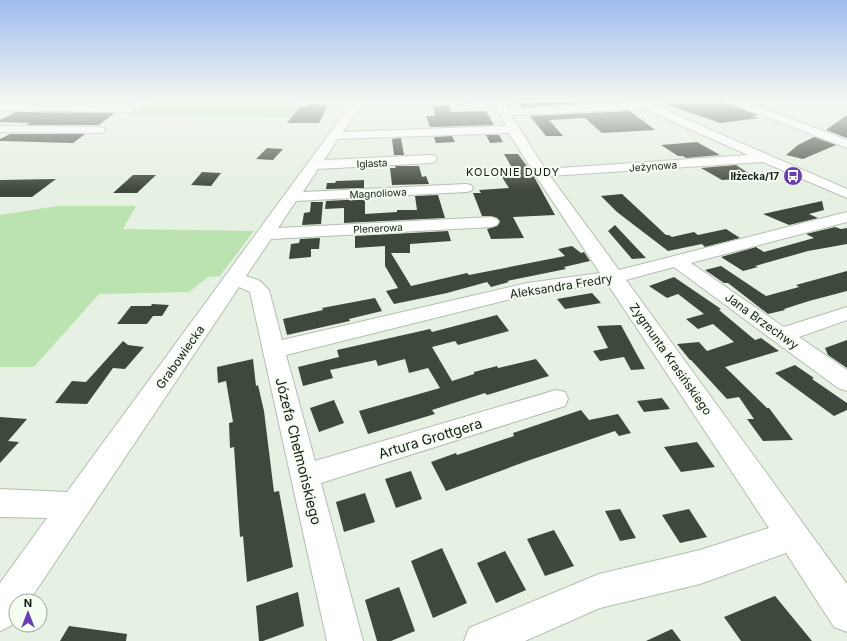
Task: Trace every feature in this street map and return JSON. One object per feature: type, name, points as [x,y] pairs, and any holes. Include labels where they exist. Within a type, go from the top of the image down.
[{"type":"street","points":[[0,130],[100,130]]},
{"type":"street","name":"Grabowiecka","points":[[0,613],[338,130]]},
{"type":"street","points":[[334,136],[490,130]]},
{"type":"street","name":"Zygmunta Krasińskiego","points":[[514,130],[541,173],[847,614]]},
{"type":"street","points":[[700,130],[847,194]]},
{"type":"street","points":[[810,130],[847,144]]},
{"type":"street","name":"Jeżynowa","points":[[541,173],[764,158]]},
{"type":"street","name":"Iglasta","points":[[313,165],[430,159]]},
{"type":"street","name":"Magnoliowa","points":[[291,197],[466,188]]},
{"type":"street","name":"Aleksandra Fredry","points":[[274,350],[528,290],[614,277],[847,218]]},
{"type":"street","name":"Plenerowa","points":[[265,234],[491,222]]},
{"type":"street","name":"Jana Brzechwy","points":[[677,261],[847,382]]},
{"type":"street","name":"Józefa Chełmońskiego","points":[[232,281],[253,284],[259,290],[345,641]]},
{"type":"street","points":[[781,335],[847,313]]},
{"type":"street","name":"Artura Grottgera","points":[[305,476],[556,399]]},
{"type":"street","points":[[0,503],[75,506]]},
{"type":"street","points":[[482,641],[599,591],[700,567],[793,536]]},
{"type":"green space","points":[[57,206],[136,206],[123,229],[254,231],[220,276],[208,277],[189,292],[99,294],[34,367],[0,367],[0,215]]},
{"type":"building","points":[[541,130],[558,130],[563,136],[546,136]]},
{"type":"building","points":[[599,130],[655,130],[602,133]]},
{"type":"building","points":[[826,130],[847,130],[847,138]]},
{"type":"building","points":[[10,134],[85,134],[73,143],[0,141],[0,139]]},
{"type":"building","points":[[486,135],[499,135],[503,142],[490,143]]},
{"type":"building","points":[[452,136],[455,142],[436,143],[434,137]]},
{"type":"building","points":[[814,137],[836,145],[803,159],[786,155],[798,145]]},
{"type":"building","points":[[401,138],[404,155],[394,155],[392,139]]},
{"type":"building","points":[[697,142],[720,155],[686,158],[683,156],[678,156],[661,145]]},
{"type":"building","points":[[267,148],[283,149],[273,160],[256,159]]},
{"type":"building","points":[[504,154],[518,154],[532,173],[555,215],[513,217],[524,238],[491,239],[487,229],[497,226],[500,221],[491,216],[482,216],[473,193],[481,193],[479,190],[509,188],[500,174],[515,173]]},
{"type":"building","points":[[736,165],[756,178],[722,180],[701,168]]},
{"type":"building","points":[[395,166],[419,166],[422,177],[426,176],[429,184],[392,185],[390,168],[396,168]]},
{"type":"building","points":[[202,172],[221,173],[211,186],[191,185]]},
{"type":"building","points":[[133,175],[156,175],[137,193],[113,193]]},
{"type":"building","points":[[56,179],[32,197],[0,197],[0,180]]},
{"type":"building","points":[[364,180],[364,188],[326,189],[327,183],[335,183],[336,181]]},
{"type":"building","points":[[622,194],[666,235],[672,237],[694,232],[698,235],[726,229],[740,238],[705,247],[702,244],[668,251],[617,212],[601,196]]},
{"type":"building","points":[[438,195],[445,218],[344,223],[344,208],[325,209],[326,201],[365,199],[365,214],[397,212],[397,210],[417,210],[415,196]]},
{"type":"building","points":[[822,201],[824,210],[809,214],[818,218],[789,225],[763,214]]},
{"type":"building","points":[[311,202],[323,202],[321,224],[302,225],[304,213],[310,212]]},
{"type":"building","points":[[615,225],[646,258],[632,259],[608,231]]},
{"type":"building","points":[[835,227],[841,229],[847,228],[847,244],[808,251],[755,266],[758,267],[743,271],[721,257],[756,247],[764,252],[814,238],[806,234]]},
{"type":"building","points":[[448,231],[451,241],[410,244],[410,253],[391,253],[411,286],[467,273],[469,275],[565,256],[558,249],[572,246],[581,253],[584,252],[590,261],[564,267],[566,269],[507,281],[509,282],[491,287],[487,282],[447,293],[394,304],[386,291],[398,288],[385,266],[385,246],[355,248],[355,236]]},
{"type":"building","points":[[320,238],[319,249],[311,249],[311,257],[289,259],[291,244],[299,243],[300,239]]},
{"type":"building","points":[[721,266],[766,296],[799,287],[796,285],[847,271],[847,291],[768,314],[728,283],[724,283],[705,270]]},
{"type":"building","points":[[674,277],[721,309],[719,310],[755,340],[761,338],[779,351],[725,367],[767,408],[769,408],[793,440],[763,441],[747,419],[754,419],[739,397],[727,399],[677,344],[699,342],[707,351],[734,342],[713,324],[698,329],[686,319],[704,314],[678,294],[667,298],[649,286]]},
{"type":"building","points":[[592,293],[601,303],[565,309],[557,299]]},
{"type":"building","points":[[375,298],[382,311],[349,319],[350,321],[287,335],[283,319],[323,310],[322,308]]},
{"type":"building","points":[[152,304],[169,305],[162,316],[153,316],[147,324],[117,324],[131,306],[151,306]]},
{"type":"building","points":[[497,315],[509,331],[458,345],[455,341],[432,347],[452,381],[474,374],[474,372],[536,359],[549,376],[487,395],[485,393],[432,410],[435,414],[368,434],[359,411],[440,388],[428,368],[409,373],[405,359],[378,366],[376,360],[330,370],[333,378],[303,386],[298,367],[339,357],[337,350],[430,329],[432,332]]},
{"type":"building","points":[[621,325],[645,369],[631,370],[624,357],[600,361],[593,351],[608,348],[597,326]]},
{"type":"building","points":[[847,340],[847,368],[828,355],[825,348]]},
{"type":"building","points":[[123,341],[128,345],[144,347],[125,369],[113,368],[87,404],[55,403],[72,381],[86,382]]},
{"type":"building","points":[[253,359],[256,386],[258,385],[264,411],[274,492],[279,491],[293,567],[247,582],[243,536],[240,537],[234,447],[230,448],[229,423],[233,422],[226,381],[218,383],[217,367]]},
{"type":"building","points":[[795,365],[814,378],[812,379],[847,403],[847,410],[834,416],[775,373]]},
{"type":"building","points":[[662,398],[670,409],[644,412],[637,401]]},
{"type":"building","points":[[334,400],[344,423],[319,432],[310,408]]},
{"type":"building","points":[[581,410],[589,420],[618,414],[631,433],[619,436],[615,431],[446,491],[431,462],[514,436],[513,433]]},
{"type":"building","points":[[0,417],[27,419],[8,441],[19,442],[0,463]]},
{"type":"building","points":[[697,442],[715,467],[681,472],[664,447]]},
{"type":"building","points":[[411,471],[422,499],[396,508],[385,479]]},
{"type":"building","points":[[365,493],[375,522],[344,532],[336,502]]},
{"type":"building","points":[[620,509],[636,538],[620,541],[605,511]]},
{"type":"building","points":[[689,509],[707,537],[680,543],[662,515]]},
{"type":"building","points":[[554,530],[574,566],[545,576],[527,539]]},
{"type":"building","points":[[442,548],[467,603],[433,618],[411,561]]},
{"type":"building","points":[[505,551],[526,590],[496,603],[477,563]]},
{"type":"building","points":[[399,587],[415,631],[391,641],[377,641],[365,600]]},
{"type":"building","points":[[298,592],[304,626],[263,641],[259,641],[256,606]]},
{"type":"building","points":[[775,596],[812,641],[741,641],[724,617]]},
{"type":"building","points":[[69,626],[127,634],[126,641],[60,641]]},
{"type":"building","points":[[672,629],[681,641],[646,641]]},
{"type":"place","name":"Iłżecka/17","points":[[793,176]]},
{"type":"district","name":"KOLONIE DUDY","points":[[513,172]]}]
